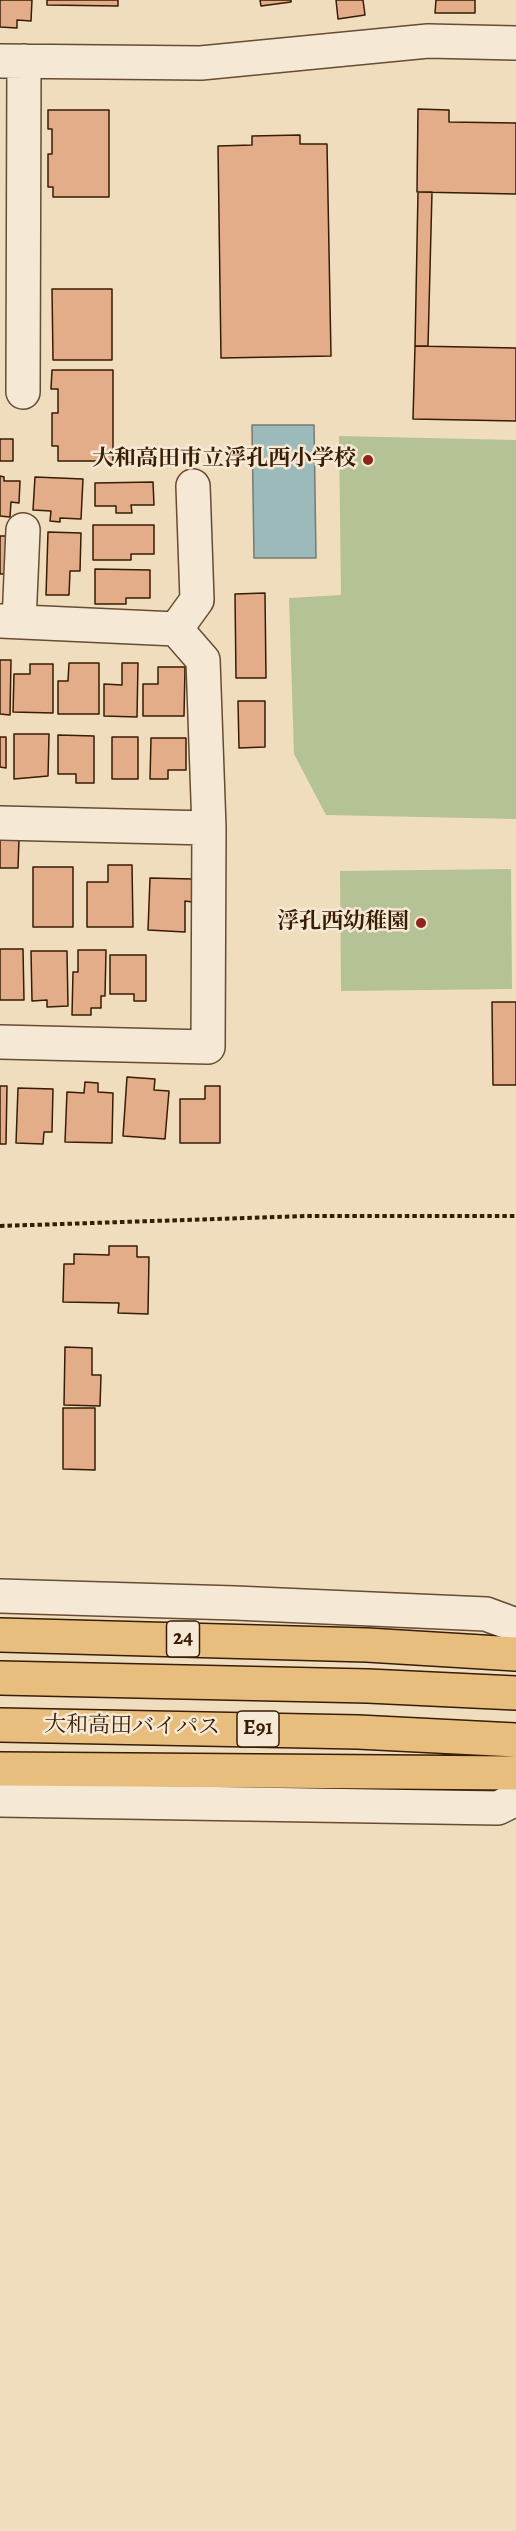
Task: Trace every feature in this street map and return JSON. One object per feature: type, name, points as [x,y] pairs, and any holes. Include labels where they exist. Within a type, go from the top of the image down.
[{"type":"highway","name":"24","points":[[0,1635],[367,1645],[516,1654]]},
{"type":"highway","name":"大和高田バイパス","points":[[0,1678],[368,1686],[516,1693]]},
{"type":"highway","name":"大和高田バイパス","points":[[0,1725],[358,1731],[516,1740]]},
{"type":"highway","points":[[0,1769],[516,1773]]},
{"type":"street","points":[[23,392],[12,61],[201,63],[428,42],[516,43]]},
{"type":"street","points":[[176,629],[197,600],[193,486]]},
{"type":"street","points":[[0,1042],[208,1047],[209,828],[203,660],[176,629],[9,622],[23,530]]},
{"type":"street","points":[[0,823],[209,828]]},
{"type":"street","points":[[0,1596],[486,1614],[516,1625]]},
{"type":"street","points":[[0,1800],[498,1808],[516,1799]]},
{"type":"path","points":[[0,1226],[307,1216],[516,1216]]},
{"type":"green space","points":[[339,436],[516,440],[516,819],[326,815],[294,754],[289,598],[341,595]]},
{"type":"green space","name":"浮孔西幼稚園","points":[[511,869],[512,989],[341,991],[340,871]]},
{"type":"water","points":[[252,425],[314,425],[316,558],[254,558]]},
{"type":"building","points":[[0,0],[32,0],[31,21],[17,20],[17,28],[0,27]]},
{"type":"building","points":[[47,0],[118,0],[118,6],[47,5]]},
{"type":"building","points":[[260,0],[291,0],[291,2],[261,6]]},
{"type":"building","points":[[336,0],[363,0],[365,15],[338,19]]},
{"type":"building","points":[[436,0],[475,0],[475,13],[435,13]]},
{"type":"building","points":[[418,109],[449,110],[449,122],[516,123],[516,194],[417,192]]},
{"type":"building","points":[[48,110],[109,110],[109,197],[53,197],[53,187],[48,187],[48,154],[52,154],[52,129],[48,129]]},
{"type":"building","points":[[300,135],[300,144],[327,144],[331,356],[221,358],[218,146],[252,145],[252,136]]},
{"type":"building","points":[[418,192],[432,192],[428,346],[415,346]]},
{"type":"building","points":[[52,289],[112,289],[112,360],[53,360]]},
{"type":"building","points":[[415,346],[516,348],[516,421],[413,419]]},
{"type":"building","points":[[52,370],[113,370],[113,461],[58,461],[58,446],[52,446],[52,413],[58,413],[58,389],[51,389]]},
{"type":"building","points":[[0,439],[13,439],[13,461],[0,461]]},
{"type":"building","points":[[0,476],[4,477],[4,481],[20,481],[19,503],[11,502],[10,517],[0,516]]},
{"type":"building","points":[[35,477],[83,479],[81,519],[60,518],[60,522],[50,521],[51,511],[33,510]]},
{"type":"building","points":[[153,482],[154,505],[131,505],[132,513],[116,513],[116,506],[95,506],[95,483]]},
{"type":"building","points":[[93,525],[154,525],[154,554],[131,554],[131,560],[93,560]]},
{"type":"building","points":[[48,532],[81,533],[80,571],[70,571],[69,595],[46,595]]},
{"type":"building","points":[[0,536],[6,536],[6,574],[0,574]]},
{"type":"building","points":[[95,569],[150,570],[150,598],[126,598],[126,604],[95,604]]},
{"type":"building","points":[[265,593],[266,678],[236,678],[235,594]]},
{"type":"building","points":[[0,660],[11,660],[10,715],[0,714]]},
{"type":"building","points":[[69,663],[99,663],[99,714],[58,714],[58,681],[68,681]]},
{"type":"building","points":[[122,663],[138,663],[137,717],[104,716],[104,684],[122,685]]},
{"type":"building","points":[[30,664],[53,664],[53,713],[13,712],[14,674],[30,674]]},
{"type":"building","points":[[158,667],[185,667],[184,716],[143,716],[143,684],[158,684]]},
{"type":"building","points":[[238,701],[265,701],[265,747],[239,748]]},
{"type":"building","points":[[14,734],[49,734],[48,776],[14,779]]},
{"type":"building","points":[[58,735],[94,736],[94,783],[76,783],[76,774],[58,774]]},
{"type":"building","points":[[0,737],[6,737],[6,768],[0,767]]},
{"type":"building","points":[[112,737],[138,737],[138,779],[112,779]]},
{"type":"building","points":[[151,738],[186,738],[186,770],[168,770],[168,779],[150,779]]},
{"type":"building","points":[[0,837],[19,839],[18,868],[0,868]]},
{"type":"building","points":[[108,865],[132,865],[133,927],[87,927],[87,882],[108,882]]},
{"type":"building","points":[[33,867],[73,867],[73,927],[33,927]]},
{"type":"building","points":[[150,878],[193,879],[192,902],[185,901],[185,932],[148,930]]},
{"type":"building","points":[[0,949],[23,949],[24,1000],[0,1000]]},
{"type":"building","points":[[78,950],[106,950],[105,996],[101,996],[101,1008],[91,1008],[91,1015],[72,1015],[73,972],[78,972]]},
{"type":"building","points":[[31,951],[67,951],[68,1006],[47,1007],[47,1000],[32,1001]]},
{"type":"building","points":[[110,955],[146,955],[146,1001],[134,1001],[134,994],[110,994]]},
{"type":"building","points":[[492,1002],[516,1002],[516,1085],[493,1085]]},
{"type":"building","points":[[127,1077],[155,1079],[154,1090],[169,1091],[165,1139],[123,1136]]},
{"type":"building","points":[[85,1082],[98,1083],[98,1092],[113,1093],[112,1143],[65,1142],[67,1092],[84,1093]]},
{"type":"building","points":[[0,1086],[7,1086],[6,1144],[0,1144]]},
{"type":"building","points":[[205,1086],[220,1086],[220,1143],[180,1143],[180,1099],[205,1099]]},
{"type":"building","points":[[18,1088],[53,1089],[52,1132],[44,1132],[43,1144],[16,1143]]},
{"type":"building","points":[[109,1246],[137,1246],[137,1257],[149,1257],[148,1314],[118,1313],[119,1303],[63,1302],[64,1264],[74,1264],[74,1254],[109,1255]]},
{"type":"building","points":[[65,1347],[92,1348],[92,1375],[101,1375],[100,1406],[64,1405]]},
{"type":"building","points":[[63,1408],[95,1408],[95,1470],[63,1469]]},
{"type":"place","name":"大和高田市立浮孔西小学校","points":[[368,460]]},
{"type":"place","name":"浮孔西幼稚園","points":[[421,923]]}]
